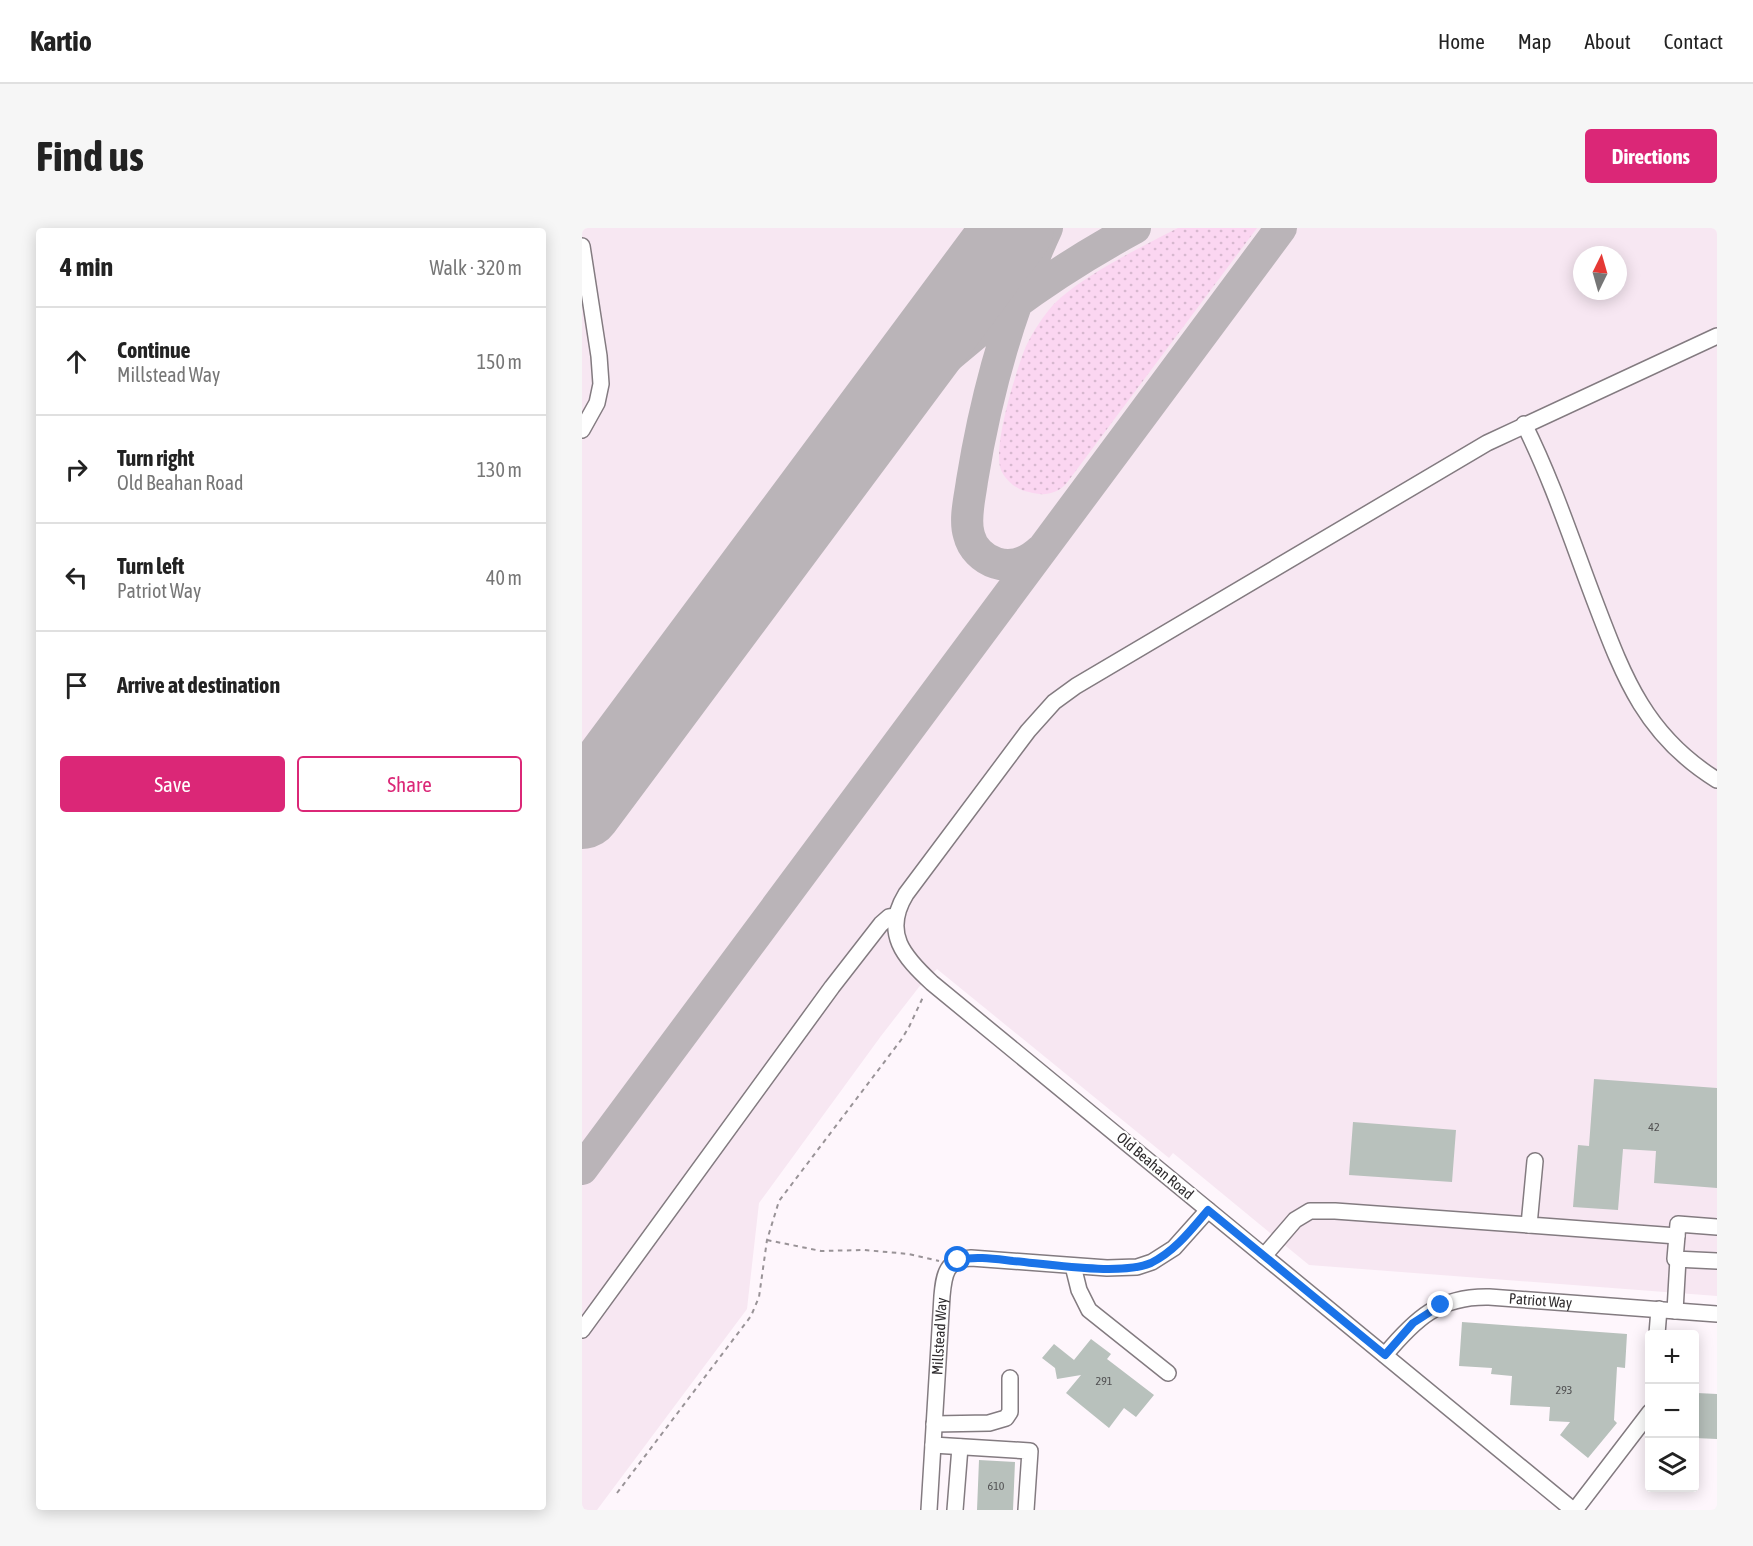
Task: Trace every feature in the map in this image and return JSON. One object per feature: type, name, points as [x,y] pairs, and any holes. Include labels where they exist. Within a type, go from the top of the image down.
[{"type":"street","points":[[582,246],[599,356],[601,384],[597,403],[582,430]]},
{"type":"street","points":[[582,1330],[832,987],[881,924],[889,917],[896,916],[906,894],[1018,742],[1037,720],[1065,694],[1087,678],[1486,443],[1717,336]]},
{"type":"street","points":[[1524,424],[1633,693],[1650,720],[1671,744],[1696,766],[1717,780]]},
{"type":"street","name":"Old Beahan Road","points":[[896,916],[896,933],[903,953],[933,983],[1574,1510]]},
{"type":"street","points":[[1529,1225],[1535,1161]]},
{"type":"street","points":[[950,1266],[958,1260],[971,1258],[1119,1269],[1145,1265],[1174,1248],[1208,1210]]},
{"type":"street","points":[[1264,1256],[1295,1220],[1310,1211],[1677,1236]]},
{"type":"street","points":[[1717,1227],[1678,1224],[1675,1258],[1717,1261]]},
{"type":"street","points":[[1675,1311],[1678,1258]]},
{"type":"street","name":"Millstead Way","points":[[929,1510],[943,1287],[950,1266]]},
{"type":"street","points":[[1073,1266],[1089,1310],[1168,1373]]},
{"type":"street","name":"Patriot Way","points":[[1385,1355],[1408,1328],[1426,1314],[1448,1302],[1464,1298],[1489,1297],[1717,1314]]},
{"type":"street","points":[[1657,1330],[1659,1310]]},
{"type":"street","points":[[934,1425],[989,1423],[1006,1418],[1010,1412],[1010,1378]]},
{"type":"street","points":[[1574,1510],[1645,1418]]},
{"type":"street","points":[[933,1445],[1030,1451],[1026,1510]]},
{"type":"street","points":[[955,1510],[960,1447]]},
{"type":"path","points":[[617,1493],[751,1316],[761,1288],[767,1239],[776,1206],[901,1040],[933,983]]},
{"type":"path","points":[[767,1239],[821,1251],[864,1250],[909,1254],[930,1258],[950,1266]]},
{"type":"shaded area","points":[[582,228],[1717,228],[1717,1296],[1309,1265],[1173,1153],[1169,1158],[937,969],[919,987],[881,1036],[759,1203],[747,1309],[597,1510],[582,1510]]},
{"type":"shaded area","points":[[1178,228],[1257,228],[1066,484],[1058,490],[1044,494],[1016,487],[1001,470],[999,459],[1002,427],[1026,346],[1036,328],[1059,300],[1090,276]]},
{"type":"building","points":[[1594,1079],[1717,1088],[1717,1188],[1654,1183],[1656,1151],[1623,1149],[1618,1210],[1573,1207],[1578,1145],[1589,1146]]},
{"type":"building","points":[[1353,1122],[1456,1130],[1452,1182],[1349,1175]]},
{"type":"building","points":[[1462,1322],[1627,1334],[1625,1368],[1617,1367],[1614,1420],[1617,1423],[1588,1458],[1560,1435],[1570,1422],[1549,1421],[1550,1407],[1510,1405],[1512,1376],[1491,1374],[1492,1368],[1459,1366]]},
{"type":"building","points":[[1091,1339],[1111,1354],[1107,1359],[1154,1395],[1136,1417],[1124,1408],[1109,1428],[1066,1393],[1081,1375],[1057,1379],[1055,1368],[1042,1358],[1054,1344],[1074,1360]]},
{"type":"building","points":[[1699,1393],[1717,1394],[1717,1439],[1699,1438]]},
{"type":"building","points":[[979,1460],[1015,1462],[1013,1510],[977,1510]]},
{"type":"taxiway","points":[[1041,550],[1031,558],[1014,565],[996,563],[975,549],[970,540],[967,522],[978,448],[992,384],[1011,320],[1047,228]]},
{"type":"taxiway","points":[[797,520],[880,422],[948,357],[1038,287],[1135,228]]},
{"type":"taxiway","points":[[582,1169],[1281,228]]},
{"type":"runway","points":[[582,809],[1014,228]]},
{"type":"route","points":[[958,1260],[994,1259],[1107,1269],[1137,1267],[1152,1262],[1174,1248],[1208,1210],[1385,1355],[1413,1323],[1441,1305]]}]
